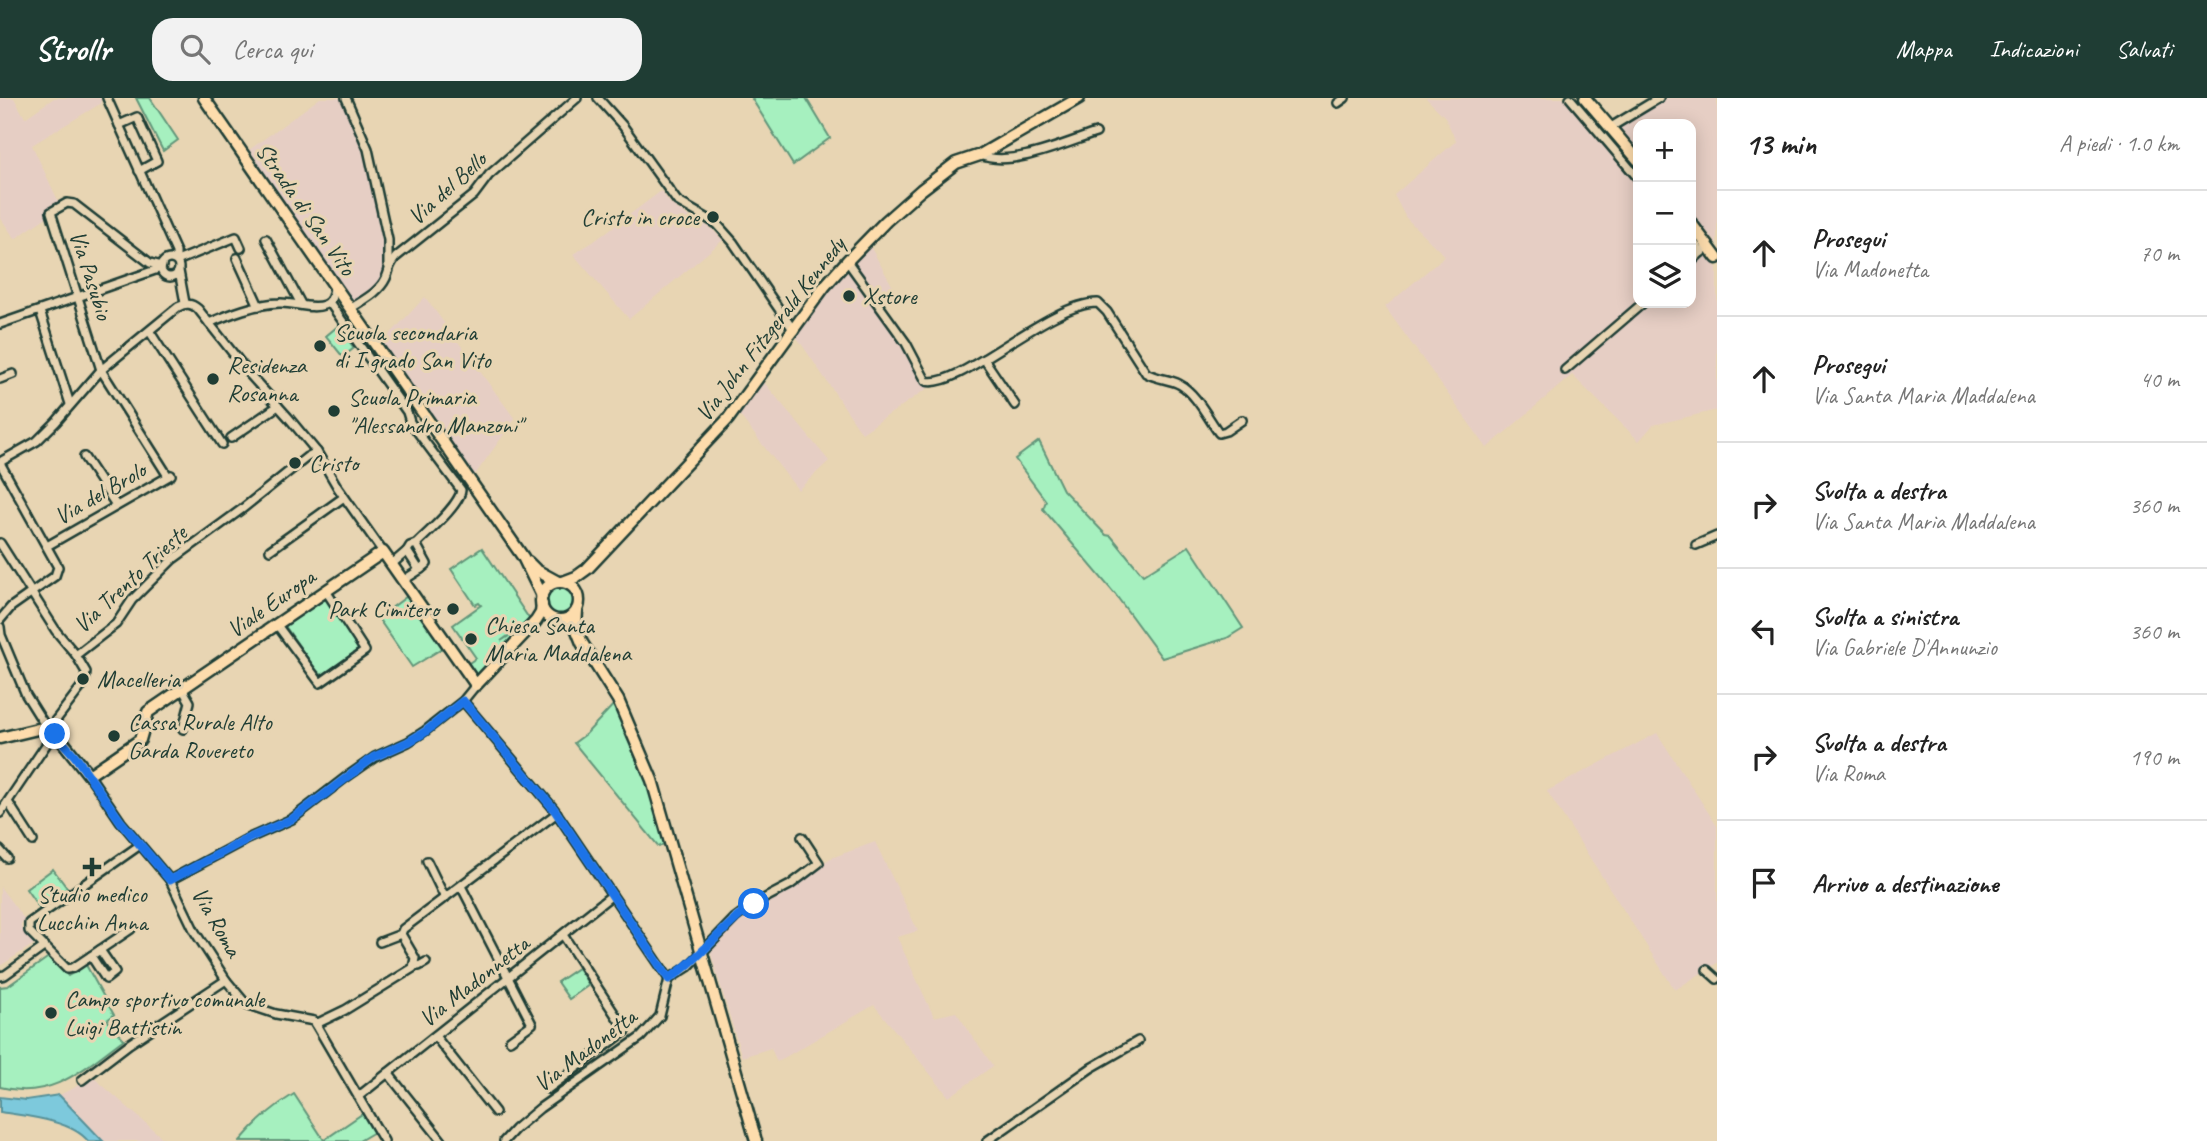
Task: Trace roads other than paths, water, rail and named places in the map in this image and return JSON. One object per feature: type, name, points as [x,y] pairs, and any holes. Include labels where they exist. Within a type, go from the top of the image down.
[{"type":"main road","name":"Strada di San Vito","points":[[204,98],[523,557]]},
{"type":"main road","name":"Via John Fitzgerald Kennedy","points":[[560,582],[576,577],[587,569],[728,419],[824,287],[847,261],[921,190],[956,163],[980,155],[1079,98]]},
{"type":"main road","points":[[1585,98],[1633,154]]},
{"type":"main road","points":[[1696,232],[1706,249],[1717,258]]},
{"type":"main road","points":[[383,552],[476,685],[538,617],[548,587],[560,582]]},
{"type":"main road","name":"Viale Europa","points":[[89,775],[139,740],[148,712],[383,552]]},
{"type":"main road","points":[[523,557],[536,570],[571,586],[577,593],[579,598],[576,628],[582,643]]},
{"type":"main road","points":[[523,557],[548,615],[567,626],[582,643],[618,700],[638,744],[664,816],[756,1141]]},
{"type":"main road","name":"Via John Fitzgerald Kennedy","points":[[577,593],[587,569]]},
{"type":"main road","points":[[527,631],[556,619],[568,618],[577,610]]},
{"type":"main road","points":[[0,738],[50,730]]},
{"type":"main road","name":"Via Roma","points":[[50,730],[89,775]]},
{"type":"street","points":[[107,98],[177,256],[174,260]]},
{"type":"street","points":[[346,98],[368,149],[388,240],[388,267]]},
{"type":"street","name":"Via del Bello","points":[[350,309],[378,290],[387,276],[388,267],[396,257],[474,195],[489,175],[577,98]]},
{"type":"street","points":[[598,98],[623,126],[677,201],[717,224],[733,242],[794,331]]},
{"type":"street","points":[[1570,98],[1633,172]]},
{"type":"street","points":[[1611,127],[1659,98]]},
{"type":"street","points":[[119,125],[137,117],[157,161],[139,171]]},
{"type":"street","points":[[980,155],[988,158],[1027,156],[1096,133]]},
{"type":"street","name":"Via Pasubio","points":[[163,270],[150,263],[74,204],[70,203],[51,212],[101,370],[170,475]]},
{"type":"street","points":[[182,293],[163,270],[164,261],[174,260],[236,237],[242,248]]},
{"type":"street","points":[[266,239],[301,304]]},
{"type":"street","points":[[1696,242],[1706,249],[1696,258]]},
{"type":"street","points":[[237,258],[259,306]]},
{"type":"street","points":[[174,260],[179,271],[185,303],[198,309],[317,452],[344,497],[383,552]]},
{"type":"street","points":[[847,261],[906,343],[926,381],[939,382],[954,376],[1075,306],[1098,303],[1107,312],[1146,373],[1178,383],[1188,390],[1219,433],[1226,432],[1242,420]]},
{"type":"street","points":[[163,270],[172,276],[179,271]]},
{"type":"street","points":[[0,324],[163,270]]},
{"type":"street","points":[[209,323],[259,306],[280,303],[314,307],[325,305],[331,300],[334,287]]},
{"type":"street","points":[[329,302],[407,411],[410,422],[461,490],[455,504],[392,564]]},
{"type":"street","points":[[0,620],[11,607],[57,573],[57,564],[0,462],[37,441],[101,370],[185,303]]},
{"type":"street","points":[[1565,370],[1637,308]]},
{"type":"street","points":[[40,311],[70,404]]},
{"type":"street","points":[[150,332],[222,444]]},
{"type":"street","points":[[984,359],[1015,405]]},
{"type":"street","points":[[0,379],[13,374]]},
{"type":"street","points":[[231,438],[278,407]]},
{"type":"street","name":"Via Trento Trieste","points":[[50,730],[85,682],[86,672],[76,656],[116,624],[132,600],[172,560],[317,452]]},
{"type":"street","points":[[84,457],[116,506]]},
{"type":"street","name":"Via del Brolo","points":[[47,546],[170,475]]},
{"type":"street","points":[[270,550],[344,497]]},
{"type":"street","points":[[1696,545],[1717,536]]},
{"type":"street","points":[[0,543],[56,631],[76,656]]},
{"type":"street","points":[[404,580],[427,564],[416,544]]},
{"type":"street","points":[[407,551],[421,569]]},
{"type":"street","points":[[277,625],[320,683],[365,651],[326,591]]},
{"type":"street","points":[[0,627],[26,695],[50,730],[0,813]]},
{"type":"street","points":[[170,880],[247,839],[292,819],[365,764],[425,732],[463,701],[476,685]]},
{"type":"street","points":[[183,690],[190,702],[183,729]]},
{"type":"street","points":[[463,701],[556,813],[669,979],[703,954],[735,918],[754,904],[790,885],[819,863],[802,837]]},
{"type":"street","name":"Via Roma","points":[[89,775],[121,822],[170,880],[195,932],[226,980],[246,1004],[315,1023]]},
{"type":"street","points":[[8,802],[33,841]]},
{"type":"street","points":[[380,942],[401,934],[556,813]]},
{"type":"street","points":[[131,929],[67,969],[29,931],[29,923],[140,845]]},
{"type":"street","points":[[0,850],[7,858]]},
{"type":"street","points":[[427,861],[445,898]]},
{"type":"street","points":[[461,886],[532,1024],[510,1040]]},
{"type":"street","name":"Via Madonnetta","points":[[359,1096],[612,895]]},
{"type":"street","points":[[384,1141],[315,1023],[348,1008],[413,968],[415,958],[401,934]]},
{"type":"street","points":[[548,1089],[626,1031],[563,935]]},
{"type":"street","points":[[0,976],[44,947]]},
{"type":"street","points":[[91,956],[106,979],[115,972],[100,950]]},
{"type":"street","points":[[414,965],[419,966],[426,962]]},
{"type":"street","points":[[1707,970],[1717,979]]},
{"type":"street","name":"Via Madonetta","points":[[504,1141],[540,1108],[641,1037],[660,1016],[669,979]]},
{"type":"street","points":[[82,1080],[129,1044],[226,980]]},
{"type":"street","points":[[435,1036],[495,1112]]},
{"type":"street","points":[[987,1141],[1091,1068],[1138,1041]]},
{"type":"street","points":[[388,1073],[442,1141]]},
{"type":"water","points":[[59,1095],[103,1141],[88,1141],[71,1128],[47,1120],[0,1112],[0,1097],[26,1100]]},
{"type":"place","name":"Cristo in croce","points":[[713,217]]},
{"type":"place","name":"Xstore","points":[[849,296]]},
{"type":"place","name":"Scuola secondaria di I grado San Vito","points":[[320,346]]},
{"type":"place","name":"Residenza Rosanna","points":[[213,379]]},
{"type":"place","name":"Scuola Primaria \"Alessandro Manzoni\"","points":[[334,411]]},
{"type":"place","name":"Cristo","points":[[295,463]]},
{"type":"place","name":"Park Cimitero","points":[[453,609]]},
{"type":"place","name":"Chiesa Santa Maria Maddalena","points":[[471,639]]},
{"type":"place","name":"Macelleria","points":[[83,679]]},
{"type":"place","name":"Cassa Rurale Alto Garda Rovereto","points":[[114,736]]},
{"type":"place","name":"Studio medico Lucchin Anna","points":[[92,867]]},
{"type":"place","name":"Campo sportivo comunale Luigi Battistin","points":[[51,1013]]}]
